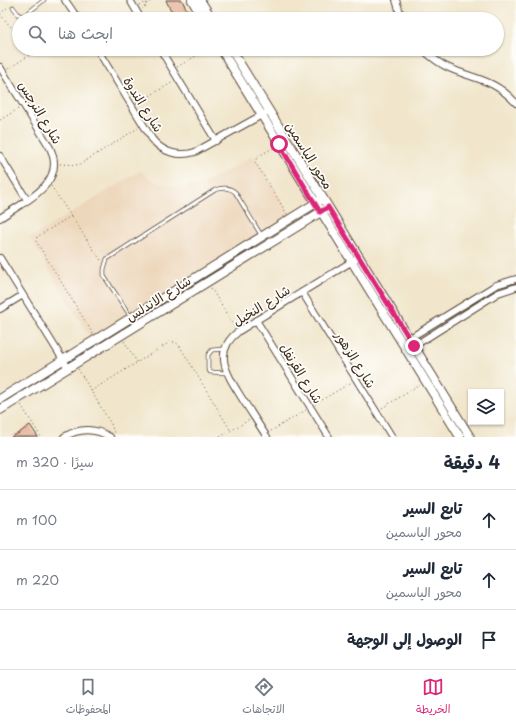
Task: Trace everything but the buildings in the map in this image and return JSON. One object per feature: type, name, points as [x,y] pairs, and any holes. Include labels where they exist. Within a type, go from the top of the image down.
[{"type":"street","points":[[65,0],[73,12]]},
{"type":"street","points":[[130,0],[137,12]]},
{"type":"street","points":[[192,0],[199,12]]},
{"type":"street","points":[[200,0],[208,12]]},
{"type":"street","points":[[396,0],[400,12]]},
{"type":"street","name":"شارع الندوة","points":[[101,56],[158,145],[173,153],[191,153],[216,141],[269,111]]},
{"type":"street","points":[[164,56],[216,141]]},
{"type":"street","name":"محور الياسمين","points":[[225,56],[260,115],[460,437]]},
{"type":"street","name":"محور الياسمين","points":[[235,56],[470,437]]},
{"type":"street","points":[[430,56],[447,67],[495,85],[510,96],[516,103]]},
{"type":"street","name":"شارع النرجس","points":[[2,70],[25,105],[51,150],[54,164],[53,173],[49,182]]},
{"type":"street","points":[[0,156],[27,200]]},
{"type":"street","points":[[0,218],[42,190],[49,182]]},
{"type":"street","name":"شارع الاندلس","points":[[0,400],[323,198]]},
{"type":"street","name":"شارع الاندلس","points":[[0,410],[328,207]]},
{"type":"street","name":"شارع النخيل","points":[[225,349],[229,341],[238,332],[359,257]]},
{"type":"street","points":[[0,258],[68,368]]},
{"type":"street","points":[[412,342],[496,285],[516,279]]},
{"type":"street","points":[[412,342],[498,293],[516,287]]},
{"type":"street","name":"شارع الزهور","points":[[302,292],[392,437]]},
{"type":"street","points":[[0,309],[23,295]]},
{"type":"street","name":"شارع القرنفل","points":[[256,320],[328,437]]},
{"type":"street","points":[[225,349],[224,363],[226,373],[267,437]]},
{"type":"street","points":[[64,437],[78,431],[88,430],[112,437]]},
{"type":"lane","points":[[29,12],[44,0]]},
{"type":"lane","points":[[13,7],[17,12]]},
{"type":"lane","points":[[132,318],[106,279],[104,265],[110,256],[215,190],[221,188],[230,189],[237,194],[262,236]]},
{"type":"lane","points":[[225,349],[212,350],[208,355],[208,369],[210,372],[226,373]]},
{"type":"path","points":[[145,4],[152,0]]},
{"type":"path","points":[[12,29],[0,14],[11,5],[13,7]]},
{"type":"path","points":[[2,70],[28,56]]},
{"type":"path","points":[[173,70],[196,56]]},
{"type":"path","points":[[132,106],[178,78]]},
{"type":"path","points":[[0,120],[25,105]]},
{"type":"path","points":[[54,164],[78,166],[144,125]]},
{"type":"path","points":[[279,144],[257,157],[255,162],[290,219]]},
{"type":"path","points":[[49,182],[104,265]]},
{"type":"path","points":[[71,216],[37,237],[36,241],[96,340]]},
{"type":"path","points":[[207,282],[238,332]]},
{"type":"path","points":[[121,335],[138,362]]},
{"type":"path","points":[[91,391],[170,342],[176,342],[231,431]]},
{"type":"path","points":[[75,364],[111,424],[112,437]]},
{"type":"path","points":[[376,412],[426,382]]},
{"type":"path","points":[[17,399],[41,437]]},
{"type":"path","points":[[220,437],[254,417]]},
{"type":"shaded area","points":[[254,155],[296,223],[95,346],[30,238],[140,171],[156,182],[177,187],[199,185]]},
{"type":"route","points":[[279,144],[320,212],[328,207],[414,346]]}]
